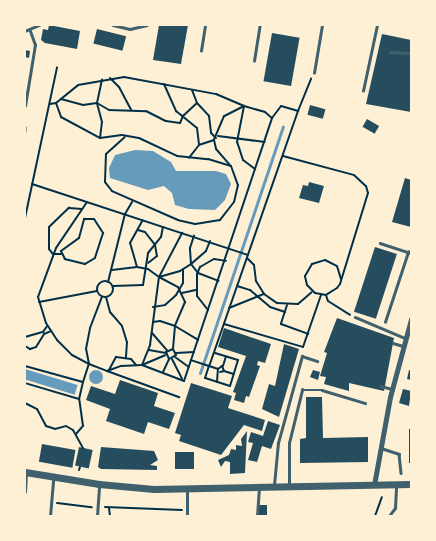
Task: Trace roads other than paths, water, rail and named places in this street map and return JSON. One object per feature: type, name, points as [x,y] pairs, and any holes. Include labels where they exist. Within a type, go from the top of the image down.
[{"type":"street","points":[[374,485],[392,389],[411,319]]},
{"type":"street","points":[[26,472],[99,484],[187,489],[411,484]]},
{"type":"lane","points":[[25,31],[30,31],[39,25]]},
{"type":"lane","points":[[113,25],[130,29],[147,25]]},
{"type":"lane","points":[[201,51],[206,25]]},
{"type":"lane","points":[[254,61],[260,25]]},
{"type":"lane","points":[[314,73],[322,25]]},
{"type":"lane","points":[[363,91],[377,25]]},
{"type":"lane","points":[[25,106],[35,45],[30,31]]},
{"type":"lane","points":[[390,52],[411,53]]},
{"type":"lane","points":[[380,243],[409,253],[385,322]]},
{"type":"lane","points":[[354,317],[405,338]]},
{"type":"lane","points":[[393,342],[403,346]]},
{"type":"lane","points":[[273,488],[278,443],[302,356],[317,361]]},
{"type":"lane","points":[[381,386],[392,389]]},
{"type":"lane","points":[[290,487],[289,443],[302,390],[322,390],[365,403]]},
{"type":"lane","points":[[381,448],[400,454],[401,473]]},
{"type":"lane","points":[[25,492],[26,472]]},
{"type":"lane","points":[[50,516],[53,476]]},
{"type":"lane","points":[[97,516],[99,484]]},
{"type":"lane","points":[[390,516],[395,508],[396,485]]},
{"type":"lane","points":[[257,516],[259,488]]},
{"type":"lane","points":[[187,489],[187,516]]},
{"type":"water","points":[[135,150],[153,151],[171,162],[176,171],[216,171],[226,174],[231,184],[225,200],[215,210],[189,209],[175,205],[172,193],[164,186],[148,190],[110,178],[109,168],[115,155]]},
{"type":"water","points":[[25,369],[78,385],[75,395],[25,379]]},
{"type":"water","points":[[96,370],[101,372],[103,377],[101,382],[96,384],[91,382],[89,377],[91,372]]},
{"type":"waterway","points":[[200,373],[283,127]]}]
